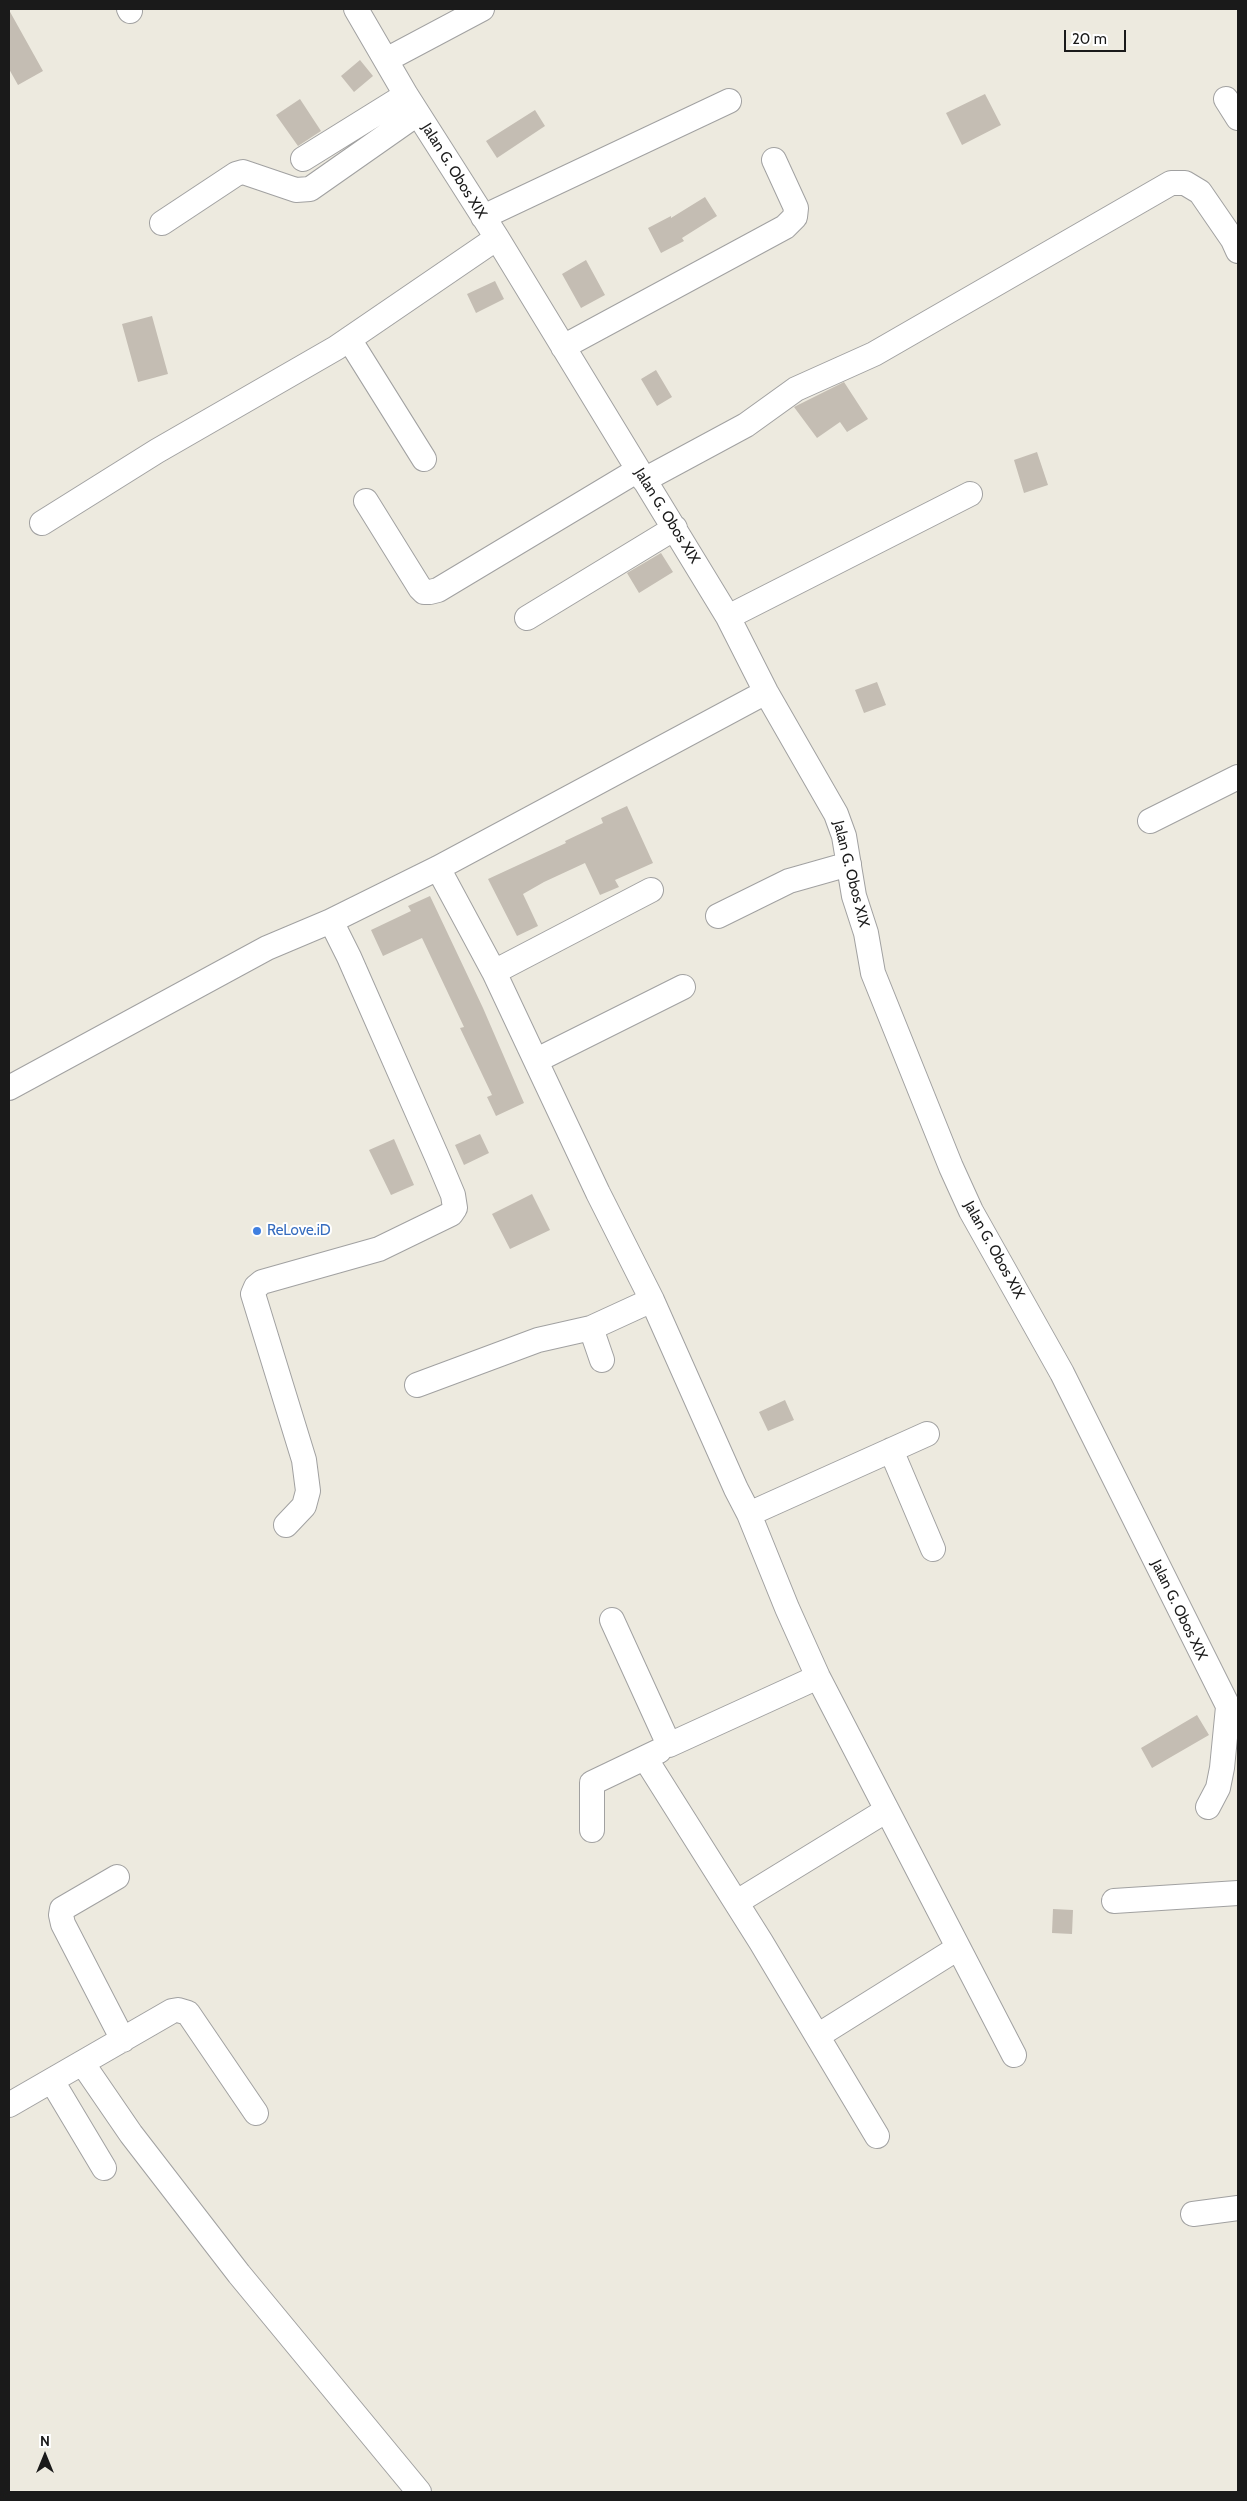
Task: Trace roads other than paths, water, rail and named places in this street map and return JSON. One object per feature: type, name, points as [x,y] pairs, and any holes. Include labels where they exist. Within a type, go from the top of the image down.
[{"type":"street","name":"Jalan G. Obos XIX","points":[[356,9],[411,104],[497,238],[675,528],[728,617],[766,692],[836,814],[844,836],[856,905],[866,933],[873,973],[967,1202],[1062,1373],[1233,1716]]},
{"type":"street","points":[[386,60],[482,9]]},
{"type":"street","points":[[483,217],[729,101]]},
{"type":"street","points":[[304,159],[411,104]]},
{"type":"street","points":[[162,223],[236,174],[243,172],[296,190],[310,189],[411,104]]},
{"type":"street","points":[[563,347],[784,227],[795,217],[796,208],[774,160]]},
{"type":"street","points":[[366,501],[420,588],[424,592],[438,590],[641,475],[746,426],[796,389],[850,366],[912,333],[1171,183],[1185,183],[1193,186],[1237,242]]},
{"type":"street","points":[[42,523],[157,451],[244,403],[349,339],[497,238]]},
{"type":"street","points":[[349,339],[424,459]]},
{"type":"street","points":[[728,617],[970,494]]},
{"type":"street","points":[[527,618],[675,528]]},
{"type":"street","points":[[9,1088],[267,948],[331,921],[438,868],[766,692]]},
{"type":"street","points":[[1150,821],[1238,777]]},
{"type":"street","points":[[718,916],[790,881],[849,864]]},
{"type":"street","points":[[438,868],[494,972],[598,1193],[652,1300],[736,1489],[750,1514],[787,1608],[818,1677],[1014,2055]]},
{"type":"street","points":[[494,972],[651,890]]},
{"type":"street","points":[[286,1525],[304,1506],[308,1491],[304,1460],[253,1294],[256,1288],[262,1282],[379,1249],[452,1214],[455,1208],[453,1195],[437,1157],[349,957],[331,921]]},
{"type":"street","points":[[537,1060],[683,987]]},
{"type":"street","points":[[417,1385],[538,1340],[591,1328],[652,1300]]},
{"type":"street","points":[[591,1328],[602,1360]]},
{"type":"street","points":[[750,1514],[927,1434]]},
{"type":"street","points":[[892,1450],[932,1548]]},
{"type":"street","points":[[612,1620],[669,1745]]},
{"type":"street","points":[[592,1830],[592,1783],[669,1745],[818,1677]]},
{"type":"street","points":[[1208,1807],[1218,1788],[1233,1716]]},
{"type":"street","points":[[645,1758],[818,2035],[877,2136]]},
{"type":"street","points":[[736,1902],[887,1810]]},
{"type":"street","points":[[117,1877],[62,1909],[61,1914],[63,1924],[123,2040]]},
{"type":"street","points":[[1114,1901],[1238,1893]]},
{"type":"street","points":[[818,2035],[958,1948]]},
{"type":"street","points":[[9,2105],[172,2011],[183,2010],[188,2013],[256,2113]]},
{"type":"street","points":[[83,2064],[131,2134],[239,2274],[419,2492]]},
{"type":"street","points":[[52,2081],[104,2168]]},
{"type":"street","points":[[1193,2214],[1238,2208]]},
{"type":"place","name":"ReLove.iD","points":[[257,1231]]}]
